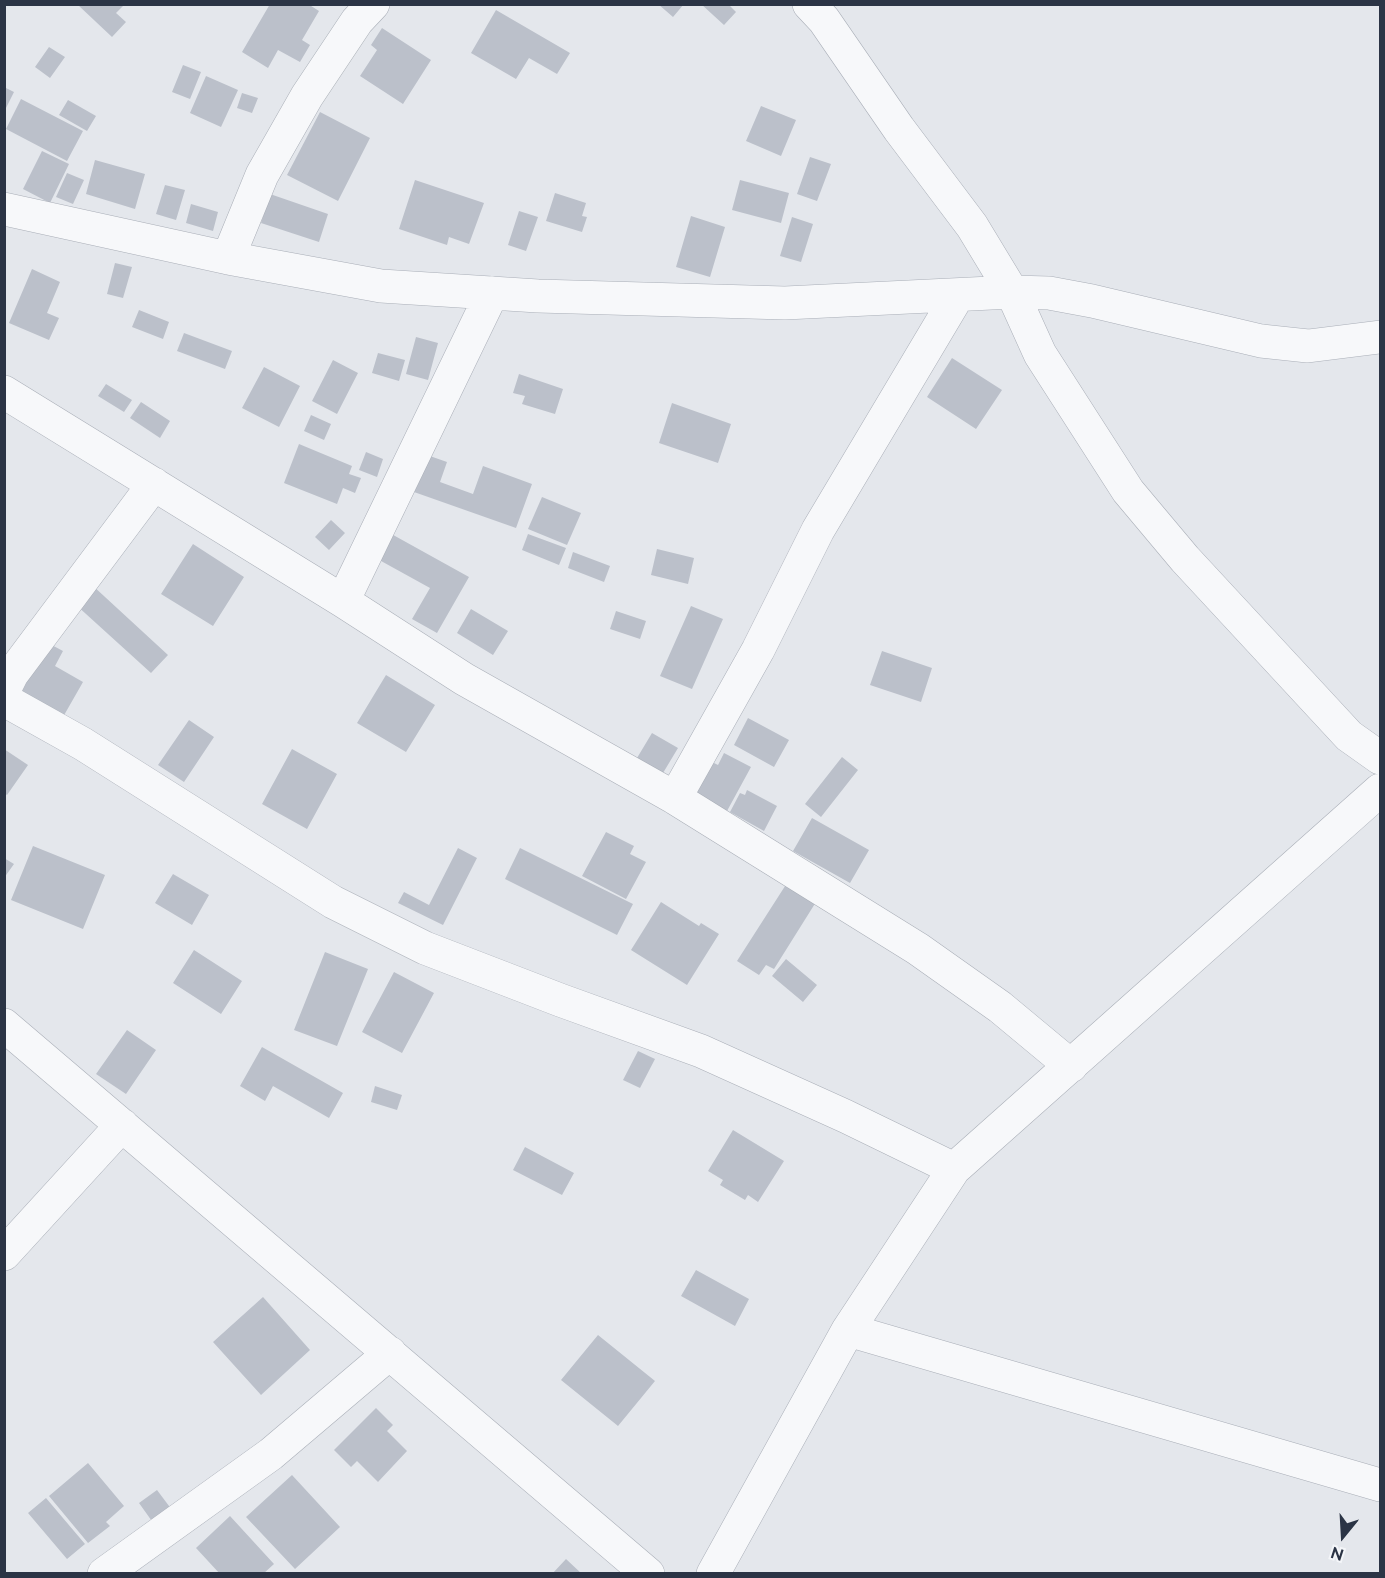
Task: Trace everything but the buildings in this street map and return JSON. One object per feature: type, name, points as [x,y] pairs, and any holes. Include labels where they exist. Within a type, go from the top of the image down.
[{"type":"street","points":[[228,258],[262,175],[301,106],[357,21],[373,4]]},
{"type":"street","points":[[809,4],[824,20],[899,129],[972,226],[1012,292],[1040,354],[1128,491],[1185,559],[1349,736],[1380,758]]},
{"type":"street","points":[[4,209],[228,258],[381,286],[785,303],[1012,292],[1049,293],[1261,341],[1308,346],[1380,337]]},
{"type":"street","points":[[343,601],[492,292]]},
{"type":"street","points":[[675,798],[758,650],[818,530],[958,295]]},
{"type":"street","points":[[4,392],[343,601],[464,679],[675,798],[918,949],[1000,1007],[1071,1066]]},
{"type":"street","points":[[4,690],[12,674],[154,484]]},
{"type":"street","points":[[4,696],[8,702],[83,744],[333,902],[425,948],[701,1051],[845,1116],[954,1169]]},
{"type":"street","points":[[713,1574],[848,1330],[954,1169],[1380,790]]},
{"type":"street","points":[[4,1025],[648,1574]]},
{"type":"street","points":[[4,1254],[122,1125]]},
{"type":"street","points":[[848,1330],[1380,1485]]},
{"type":"street","points":[[104,1574],[271,1454],[390,1353]]}]
